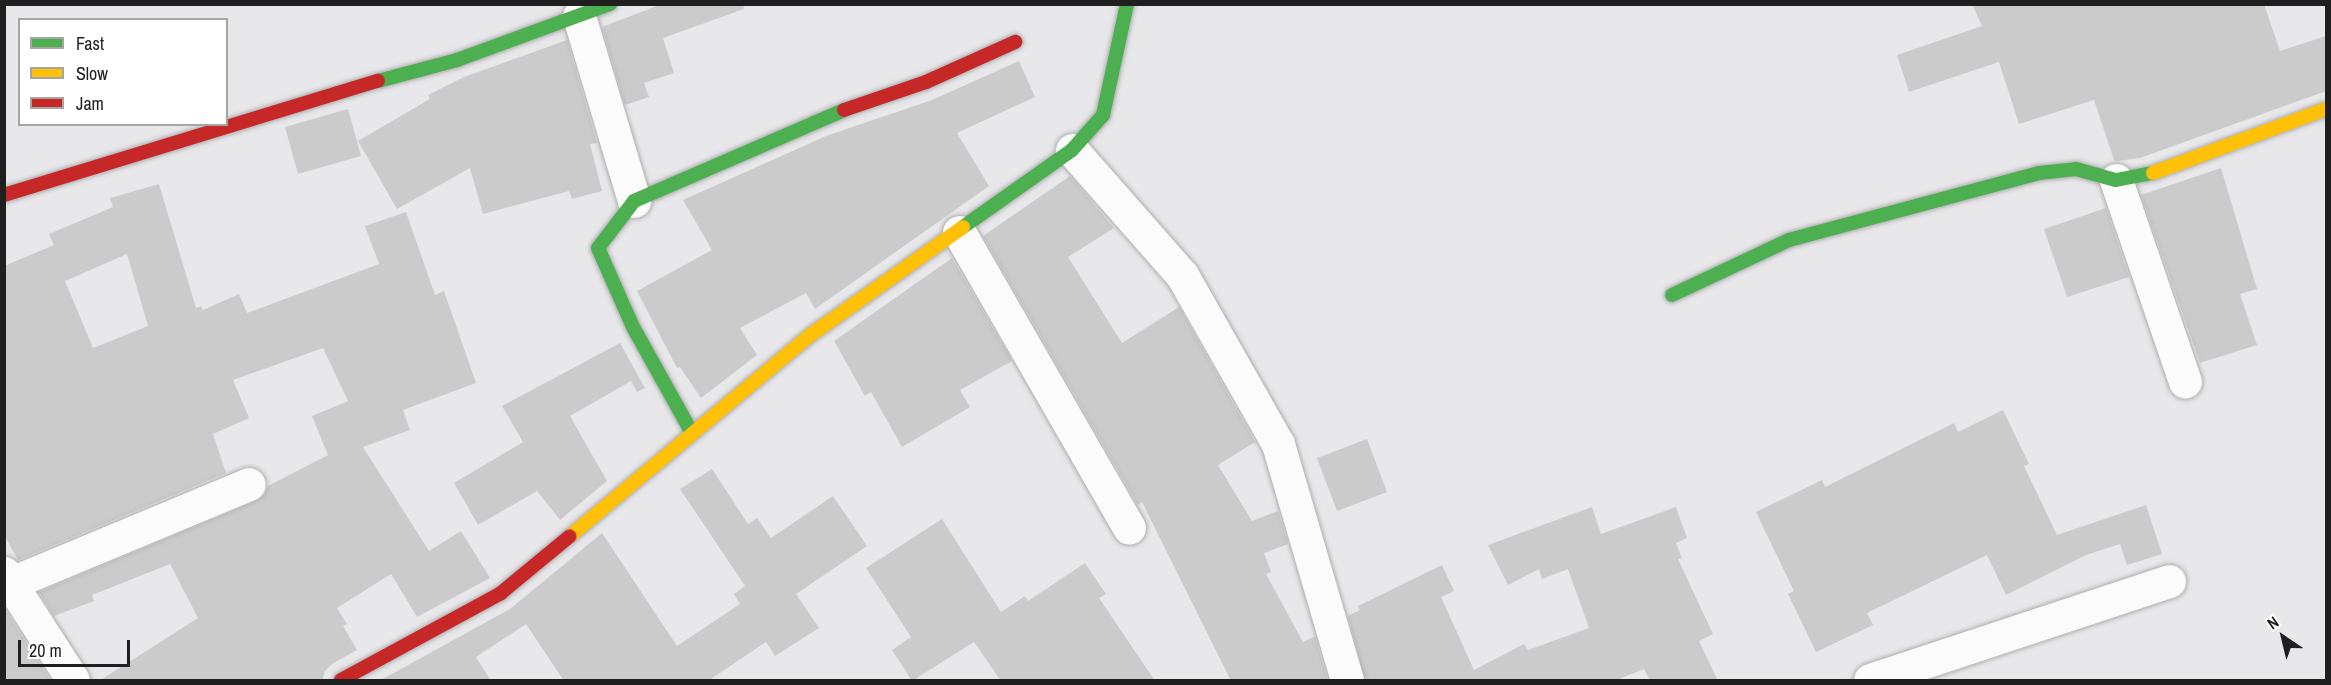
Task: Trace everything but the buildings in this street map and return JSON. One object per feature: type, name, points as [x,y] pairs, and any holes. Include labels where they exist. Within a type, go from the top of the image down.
[{"type":"street","points":[[228,125],[319,97],[457,60],[610,4]]},
{"type":"street","points":[[341,681],[501,593],[812,333],[959,232],[1072,150],[1102,115],[1127,4]]},
{"type":"street","points":[[579,16],[634,201]]},
{"type":"street","points":[[692,433],[633,327],[598,248],[634,201],[819,119],[926,82],[1014,42]]},
{"type":"street","points":[[1672,294],[1790,240],[2039,173],[2076,169],[2116,180],[2145,176],[2326,109]]},
{"type":"street","points":[[4,195],[226,126]]},
{"type":"street","points":[[1072,150],[1182,275],[1278,444],[1347,681]]},
{"type":"street","points":[[2116,180],[2186,382]]},
{"type":"street","points":[[959,232],[1129,528]]},
{"type":"street","points":[[73,681],[6,580],[249,484]]},
{"type":"street","points":[[1870,681],[2169,581]]},
{"type":"traffic: fast","points":[[378,81],[457,60],[610,4]]},
{"type":"traffic: fast","points":[[963,227],[1072,150],[1103,115],[1127,4]]},
{"type":"traffic: fast","points":[[692,433],[633,327],[598,248],[634,201],[844,110]]},
{"type":"traffic: fast","points":[[1672,295],[1789,240],[2039,173],[2076,169],[2116,180],[2153,173]]},
{"type":"traffic: slow","points":[[2153,173],[2326,109]]},
{"type":"traffic: slow","points":[[570,536],[812,334],[963,227]]},
{"type":"traffic: jam","points":[[844,110],[926,82],[1015,42]]},
{"type":"traffic: jam","points":[[4,195],[378,81]]},
{"type":"traffic: jam","points":[[341,680],[501,593],[570,536]]}]
